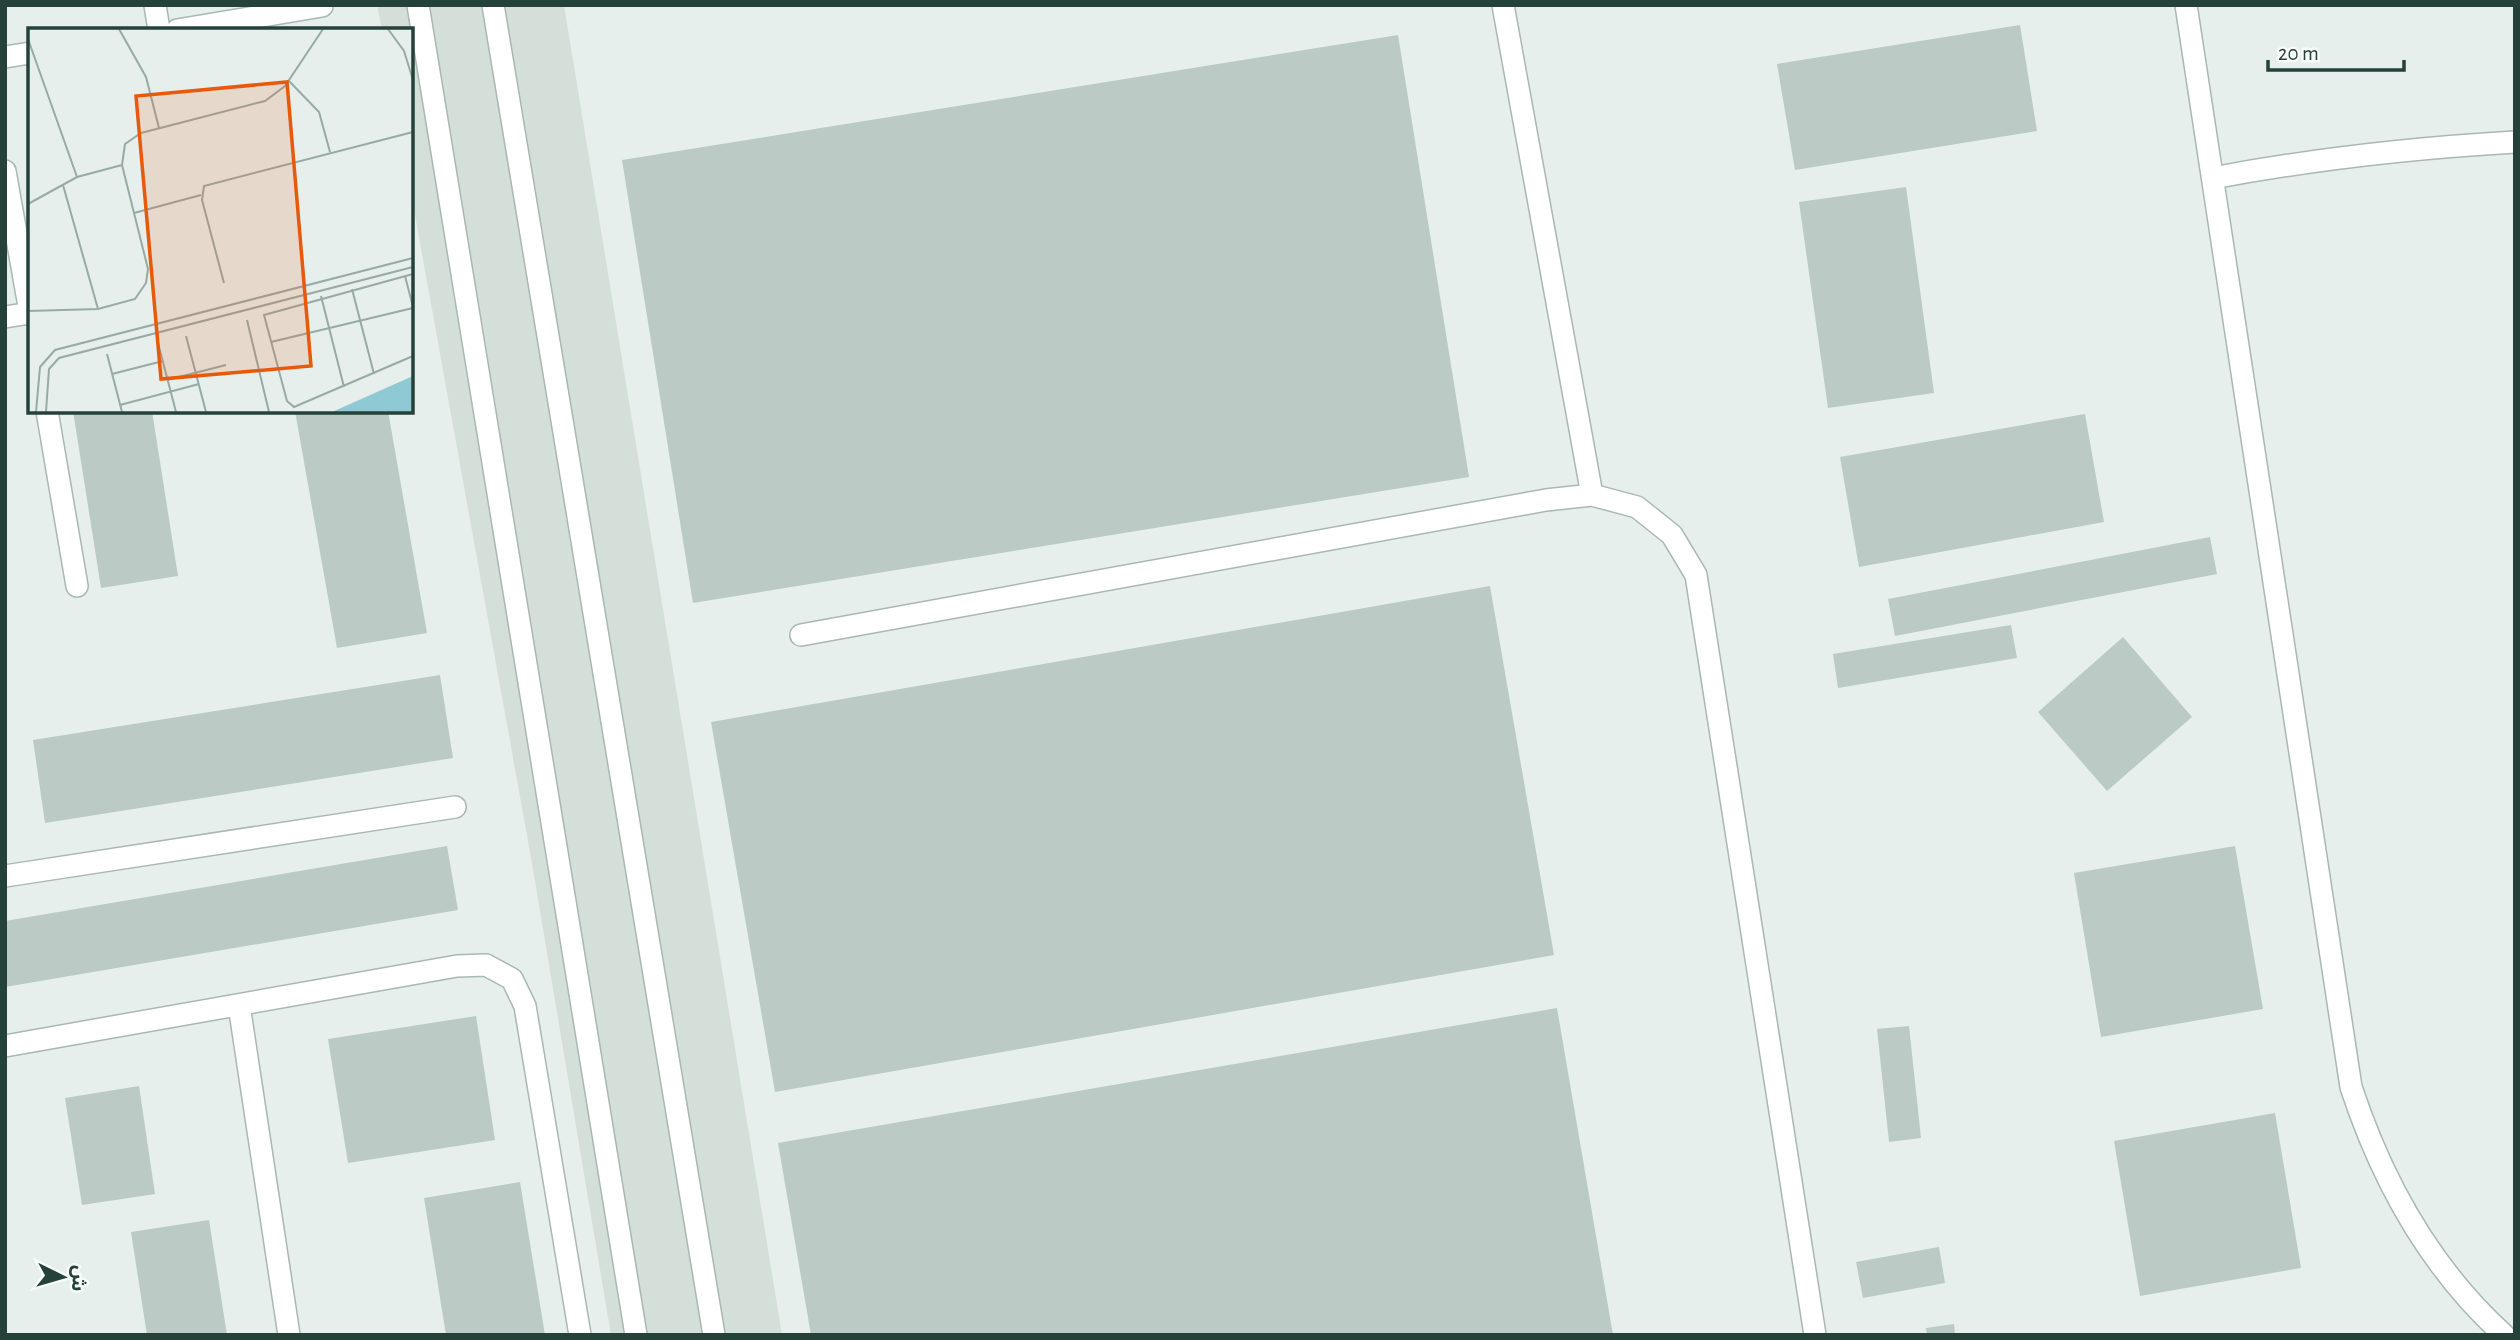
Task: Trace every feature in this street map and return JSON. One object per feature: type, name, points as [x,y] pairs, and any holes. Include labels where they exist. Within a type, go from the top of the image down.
[{"type":"lane","points":[[156,5],[159,28]]},
{"type":"lane","points":[[418,5],[636,1335]]},
{"type":"lane","points":[[493,5],[714,1335]]},
{"type":"lane","points":[[1503,5],[1592,495]]},
{"type":"lane","points":[[2186,5],[2351,1087],[2368,1139],[2391,1187],[2419,1235],[2451,1279],[2504,1335]]},
{"type":"lane","points":[[189,28],[322,6]]},
{"type":"lane","points":[[5,57],[28,53]]},
{"type":"lane","points":[[2213,178],[2291,163],[2370,153],[2515,142]]},
{"type":"lane","points":[[5,171],[28,301]]},
{"type":"lane","points":[[5,317],[28,312]]},
{"type":"lane","points":[[47,413],[77,586]]},
{"type":"lane","points":[[801,635],[1546,500],[1592,495],[1637,508],[1672,535],[1696,575],[1815,1335]]},
{"type":"lane","points":[[5,876],[455,807]]},
{"type":"lane","points":[[5,1046],[457,966],[486,965],[512,979],[525,1006],[580,1335]]},
{"type":"lane","points":[[239,1005],[289,1335]]},
{"type":"shaded area","points":[[377,5],[564,5],[782,1335],[611,1335],[532,863],[413,204],[413,28],[382,28]]},
{"type":"building","points":[[2020,25],[2037,131],[1795,170],[1777,64]]},
{"type":"building","points":[[1398,35],[1469,477],[693,603],[622,160]]},
{"type":"building","points":[[1906,187],[1934,393],[1828,408],[1799,202]]},
{"type":"building","points":[[73,413],[152,413],[178,576],[101,588]]},
{"type":"building","points":[[295,413],[388,413],[427,633],[337,648]]},
{"type":"building","points":[[2085,414],[2104,522],[1859,567],[1840,457]]},
{"type":"building","points":[[2210,537],[2217,574],[1895,636],[1888,599]]},
{"type":"building","points":[[1490,586],[1554,955],[775,1092],[711,722]]},
{"type":"building","points":[[2011,625],[2017,658],[1838,688],[1833,654]]},
{"type":"building","points":[[2123,637],[2192,717],[2107,791],[2038,712]]},
{"type":"building","points":[[440,675],[453,758],[45,823],[33,740]]},
{"type":"building","points":[[447,846],[458,910],[5,987],[5,921]]},
{"type":"building","points":[[2235,846],[2263,1009],[2101,1037],[2074,873]]},
{"type":"building","points":[[1557,1008],[1613,1335],[811,1335],[778,1143]]},
{"type":"building","points":[[476,1016],[495,1140],[348,1163],[328,1039]]},
{"type":"building","points":[[1909,1026],[1921,1138],[1889,1142],[1877,1029]]},
{"type":"building","points":[[139,1086],[155,1194],[82,1205],[65,1098]]},
{"type":"building","points":[[2275,1113],[2301,1268],[2140,1296],[2114,1141]]},
{"type":"building","points":[[520,1182],[545,1335],[446,1335],[424,1198]]},
{"type":"building","points":[[209,1220],[227,1335],[147,1335],[131,1232]]},
{"type":"building","points":[[1939,1247],[1945,1283],[1863,1298],[1856,1262]]},
{"type":"building","points":[[1954,1324],[1955,1335],[1927,1335],[1926,1328]]}]
